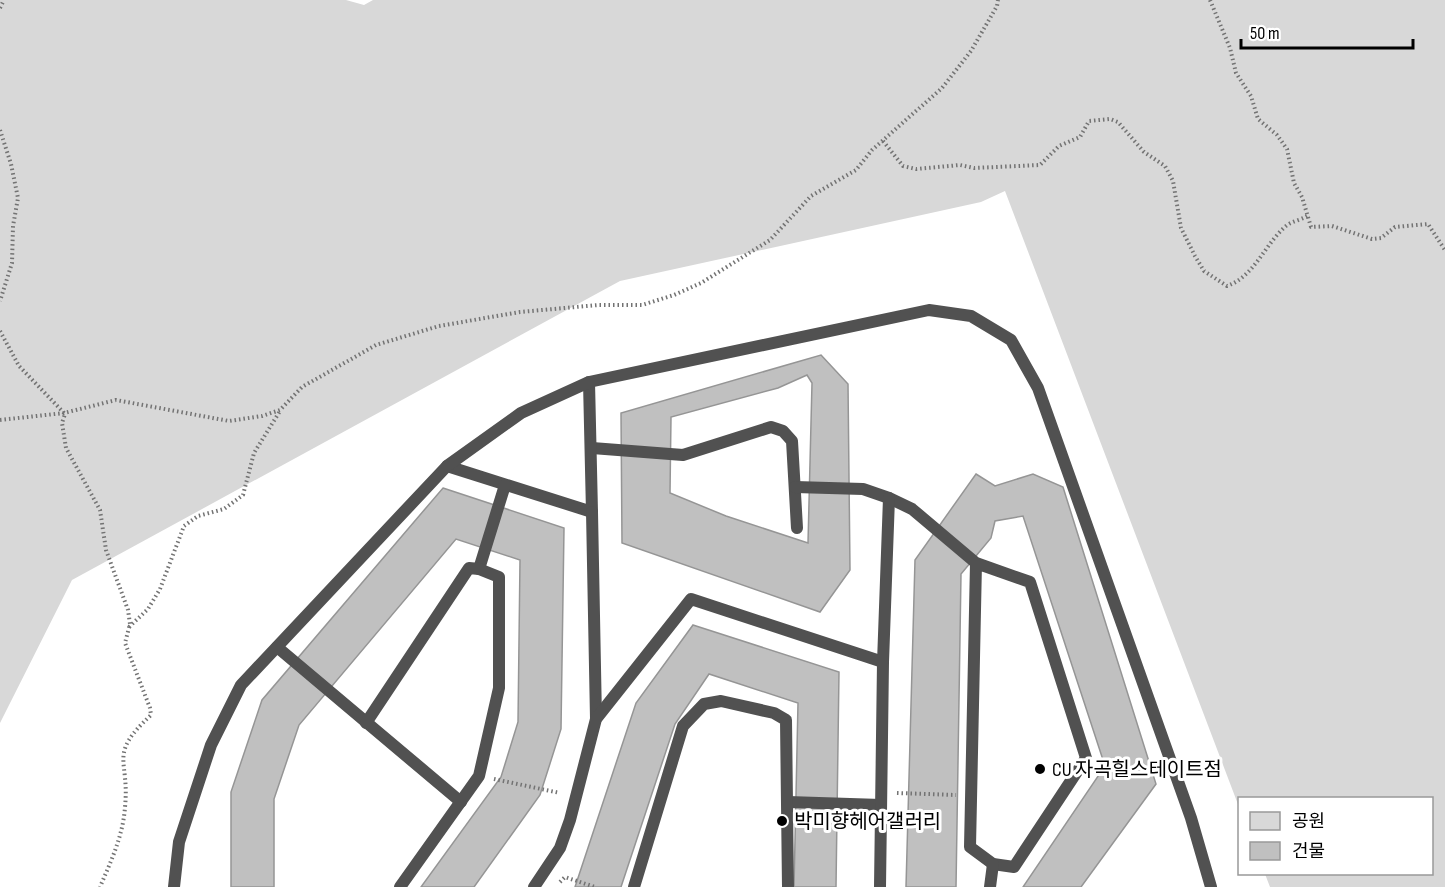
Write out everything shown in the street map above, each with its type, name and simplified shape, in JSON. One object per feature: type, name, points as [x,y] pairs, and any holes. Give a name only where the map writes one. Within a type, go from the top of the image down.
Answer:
[{"type":"lane","points":[[174,887],[179,842],[211,745],[241,685],[447,466],[521,413],[589,382],[929,310],[971,316],[1011,340],[1038,388],[1191,818],[1211,887]]},
{"type":"lane","points":[[534,887],[543,882],[560,848],[570,820],[596,719],[589,382]]},
{"type":"lane","points":[[592,448],[683,455],[771,428],[783,430],[792,441],[796,528]]},
{"type":"lane","points":[[447,466],[592,512]]},
{"type":"lane","points":[[479,569],[505,485]]},
{"type":"lane","points":[[795,487],[862,489],[889,498],[912,509],[976,563],[1030,582],[1086,758],[1014,867],[993,864],[970,848],[976,563]]},
{"type":"lane","points":[[880,887],[883,662],[889,498]]},
{"type":"lane","points":[[366,723],[469,568],[479,569],[499,577],[499,688],[479,776],[400,887]]},
{"type":"lane","points":[[596,719],[691,599],[883,662]]},
{"type":"lane","points":[[277,647],[461,802]]},
{"type":"lane","points":[[634,887],[683,726],[704,704],[721,701],[774,714],[786,720],[788,887]]},
{"type":"lane","points":[[788,802],[881,805]]},
{"type":"lane","points":[[990,887],[993,864]]},
{"type":"path","points":[[0,8],[4,0]]},
{"type":"path","points":[[129,627],[148,609],[160,589],[184,526],[198,516],[224,509],[243,495],[254,453],[280,410],[302,387],[376,345],[439,326],[520,312],[642,305],[674,295],[701,283],[770,240],[811,196],[856,170],[882,141],[942,88],[971,51],[998,6],[998,0]]},
{"type":"path","points":[[1210,0],[1230,48],[1236,73],[1251,96],[1258,119],[1277,135],[1287,149],[1294,183],[1302,196],[1311,227],[1332,226],[1372,239],[1381,238],[1395,227],[1428,224],[1445,250]]},
{"type":"path","points":[[882,141],[903,166],[916,169],[960,165],[974,168],[1041,165],[1059,146],[1080,138],[1089,121],[1110,119],[1118,122],[1144,152],[1165,166],[1173,181],[1181,228],[1195,256],[1204,271],[1227,286],[1239,282],[1249,273],[1288,224],[1307,216]]},
{"type":"path","points":[[0,130],[11,164],[18,198],[13,225],[12,263],[0,301]]},
{"type":"path","points":[[0,331],[19,366],[64,413]]},
{"type":"path","points":[[0,420],[64,413],[116,400],[229,421],[280,410]]},
{"type":"path","points":[[64,413],[62,423],[66,448],[100,510],[106,550],[128,610],[129,627],[125,643],[151,715],[131,734],[123,749],[121,758],[126,805],[120,841],[100,887]]},
{"type":"path","points":[[499,780],[542,790]]},
{"type":"path","points":[[909,793],[958,795]]},
{"type":"path","points":[[555,887],[565,877],[595,887]]},
{"type":"green space","points":[[0,0],[346,0],[364,5],[373,0],[1445,0],[1445,887],[1270,887],[1265,875],[1433,875],[1433,797],[1238,797],[1238,804],[1005,191],[981,202],[620,281],[72,580],[0,723]]},
{"type":"building","points":[[821,355],[848,384],[850,570],[820,612],[622,543],[621,413]],"holes":[[[807,375],[812,383],[808,543],[726,516],[670,493],[671,417],[778,388]]]},
{"type":"building","points":[[976,474],[995,486],[1033,474],[1063,487],[1156,784],[1081,887],[1023,887],[1105,766],[1023,516],[995,521],[991,538],[961,574],[956,887],[906,887],[915,560]]},
{"type":"building","points":[[443,488],[564,528],[561,729],[540,795],[474,887],[421,887],[501,777],[518,722],[520,560],[456,539],[299,725],[274,799],[274,887],[231,887],[231,792],[262,700]]},
{"type":"building","points":[[693,625],[839,672],[836,887],[794,887],[798,703],[709,674],[675,724],[621,887],[575,887],[636,703]]},
{"type":"place","name":"CU 자곡힐스테이트점","points":[[1040,769]]},
{"type":"place","name":"박미향헤어갤러리","points":[[782,821]]}]
